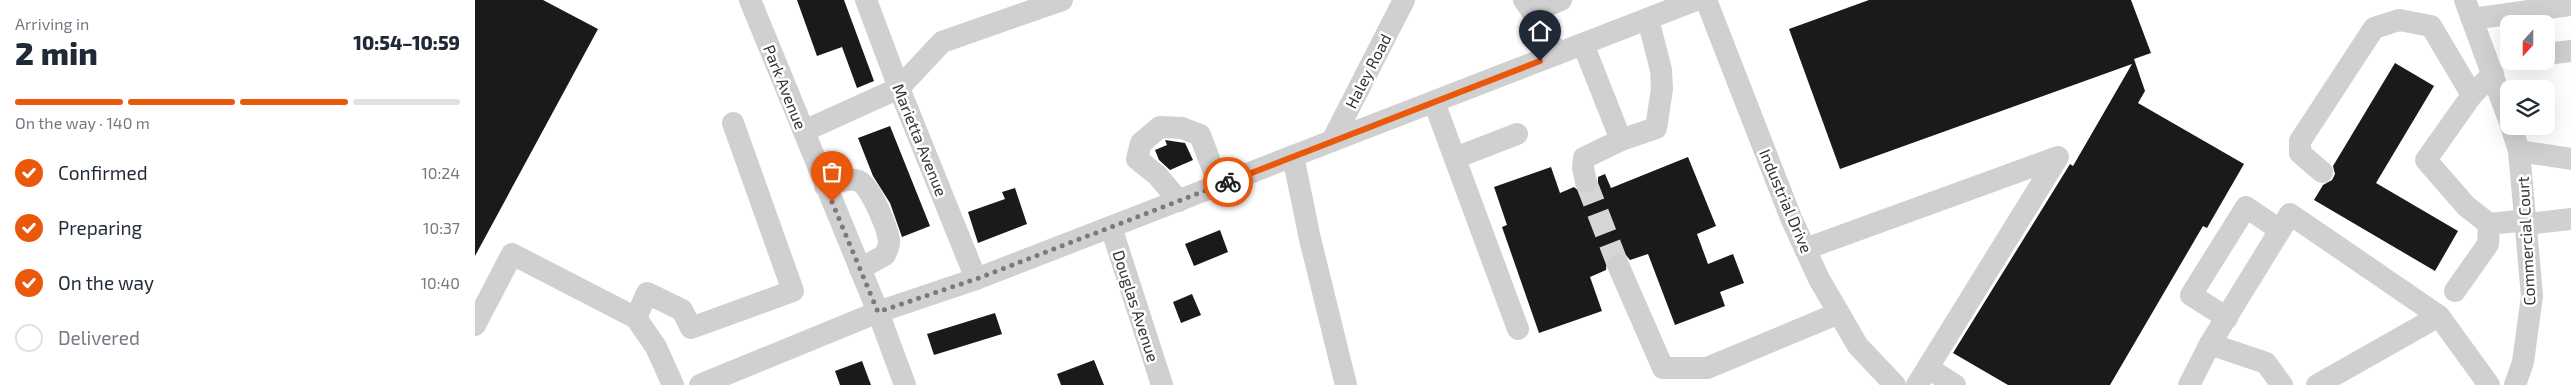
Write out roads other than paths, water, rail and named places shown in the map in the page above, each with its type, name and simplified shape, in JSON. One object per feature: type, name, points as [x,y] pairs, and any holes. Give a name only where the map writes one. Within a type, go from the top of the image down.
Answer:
[{"type":"street","name":"Park Avenue","points":[[750,0],[878,312],[905,385]]},
{"type":"street","name":"Marietta Avenue","points":[[866,0],[899,88],[976,279]]},
{"type":"street","points":[[804,131],[899,88],[942,42],[1062,0]]},
{"type":"street","name":"Haley Road","points":[[1332,141],[1404,0]]},
{"type":"street","points":[[1557,54],[1528,6],[1561,0]]},
{"type":"street","points":[[700,385],[878,312],[976,279],[1696,0]]},
{"type":"street","name":"Industrial Drive","points":[[1706,0],[1791,218],[1805,249],[1858,346],[1895,385]]},
{"type":"street","points":[[2500,80],[2497,65],[2468,10],[2571,5]]},
{"type":"street","points":[[1586,182],[1583,168],[1584,158],[1621,140],[1656,128],[1662,89],[1661,70],[1648,18]]},
{"type":"street","points":[[2321,172],[2300,153],[2300,141],[2374,28],[2399,20],[2431,26],[2473,95]]},
{"type":"street","points":[[1583,44],[1621,140]]},
{"type":"street","points":[[2555,53],[2571,51]]},
{"type":"street","points":[[2497,65],[2426,160],[2466,206],[2489,224],[2571,219]]},
{"type":"street","points":[[1434,102],[1518,329]]},
{"type":"street","points":[[636,318],[647,293],[681,310],[691,328],[793,291],[733,123]]},
{"type":"street","points":[[1179,201],[1157,175],[1137,159],[1141,144],[1160,128],[1182,128],[1200,135],[1219,185]]},
{"type":"street","points":[[1455,158],[1517,134]]},
{"type":"street","name":"Commercial Court","points":[[2514,135],[2519,151],[2527,222],[2532,296],[2523,362],[2515,385]]},
{"type":"street","points":[[2519,151],[2571,159]]},
{"type":"street","points":[[1293,156],[1310,239],[1346,385]]},
{"type":"street","points":[[1805,249],[2058,157],[1922,376],[1955,385]]},
{"type":"street","points":[[825,186],[850,179],[859,181],[867,188],[875,202],[889,241],[885,255],[860,269]]},
{"type":"street","points":[[2227,318],[2191,295],[2246,207],[2281,230]]},
{"type":"street","points":[[2189,385],[2210,344],[2290,214],[2439,316],[2489,385]]},
{"type":"street","points":[[2455,291],[2488,244],[2489,224]]},
{"type":"street","name":"Douglas Avenue","points":[[1111,227],[1162,385]]},
{"type":"street","points":[[475,326],[512,254],[636,318],[656,347],[673,385]]},
{"type":"street","points":[[1618,265],[1663,368],[1707,368],[1839,314]]},
{"type":"street","points":[[2317,385],[2439,316]]},
{"type":"street","points":[[2210,344],[2266,363],[2282,385]]},
{"type":"tunnel","points":[[1586,182],[1618,265]]}]
